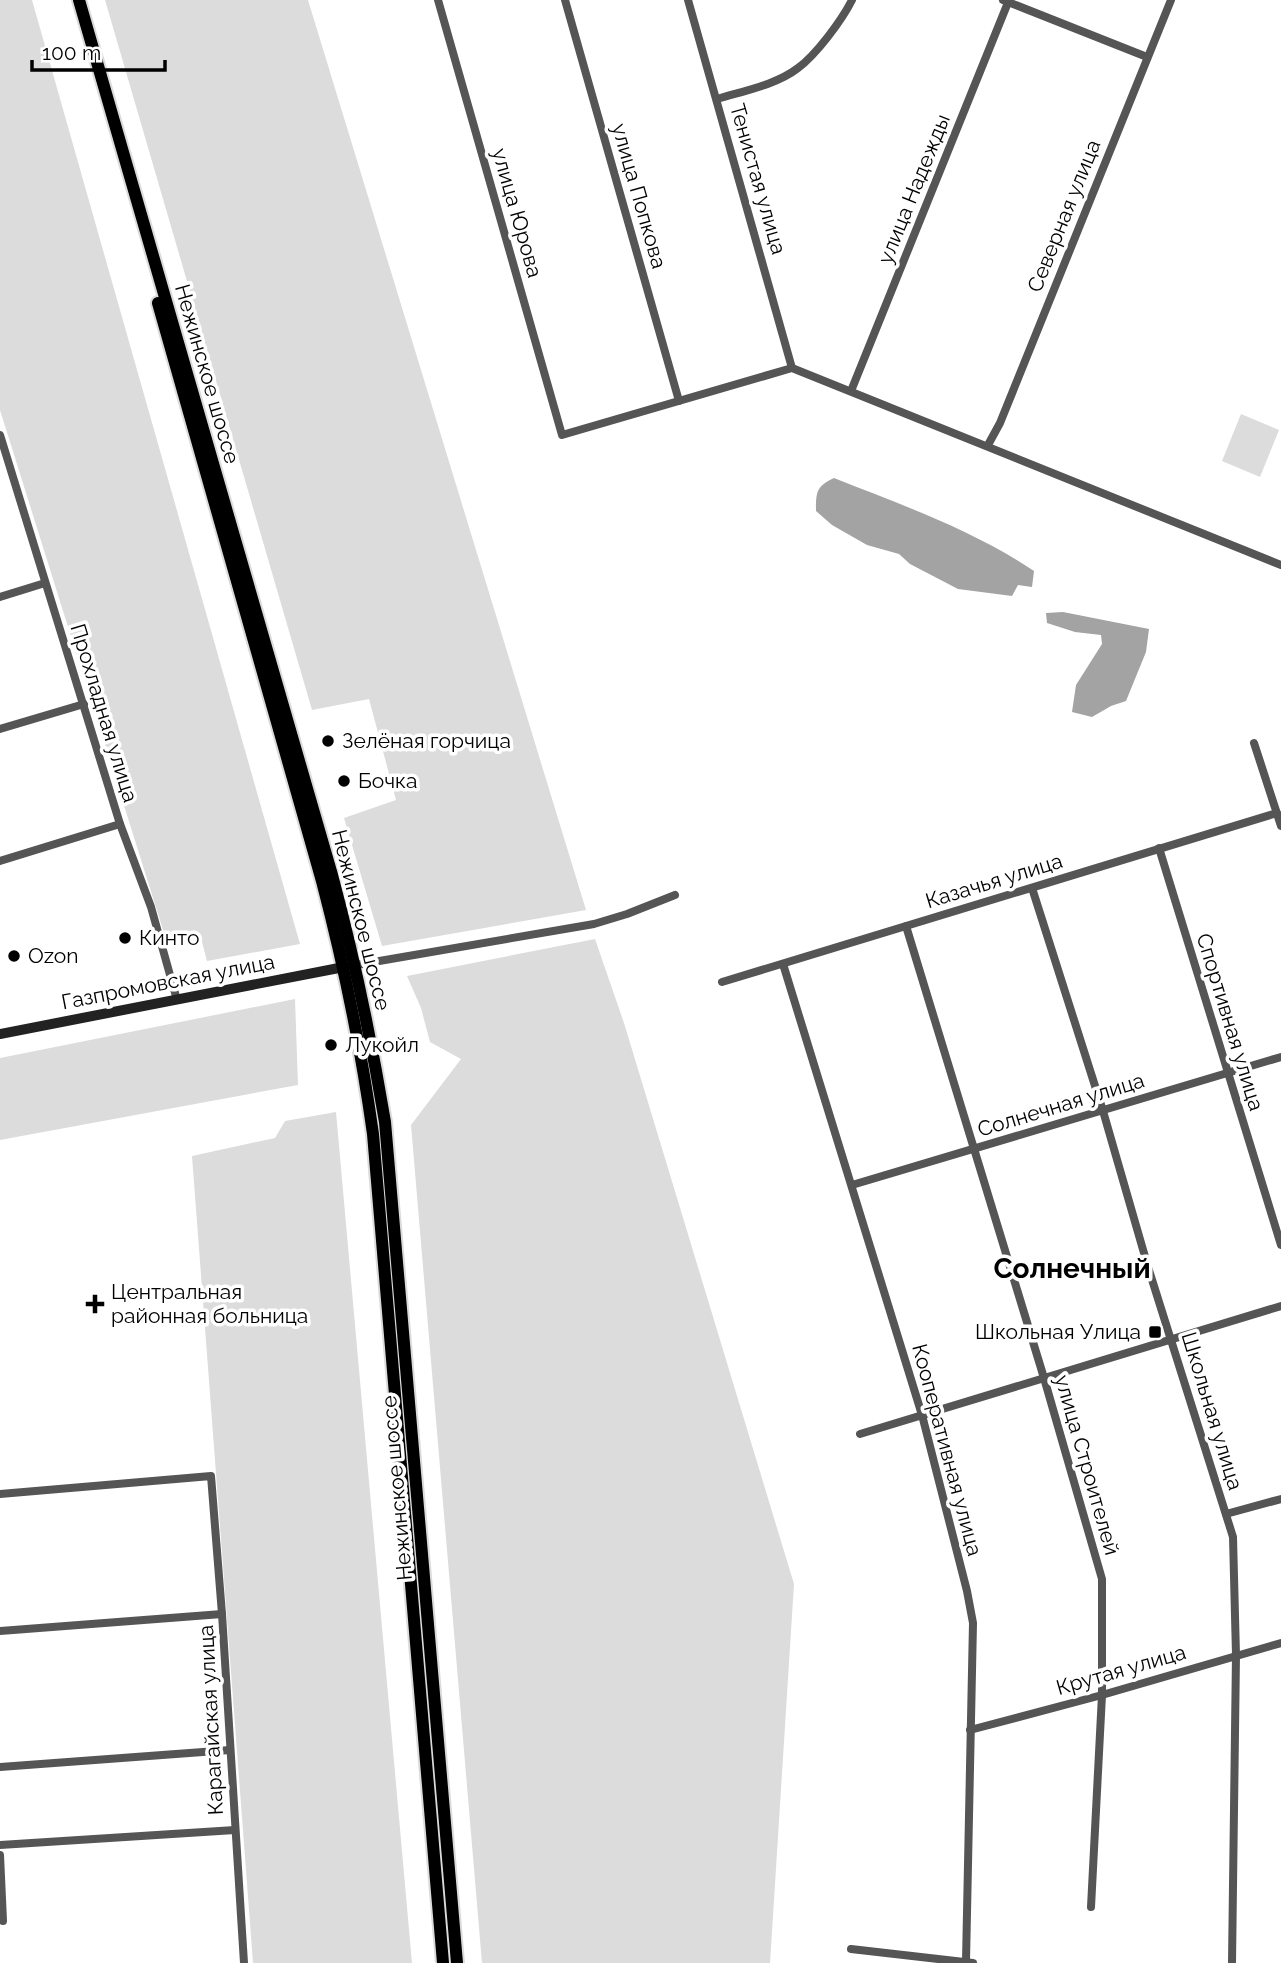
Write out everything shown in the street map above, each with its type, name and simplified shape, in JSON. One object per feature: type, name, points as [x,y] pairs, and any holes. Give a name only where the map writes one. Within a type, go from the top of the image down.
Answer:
[{"type":"main road","name":"Нежинское шоссе","points":[[71,0],[322,881],[350,966],[357,1033],[373,1134],[443,1963]]},
{"type":"main road","name":"Нежинское шоссе","points":[[79,0],[350,966],[384,1122],[457,1963]]},
{"type":"main road","name":"Газпромовская улица","points":[[0,1034],[350,966]]},
{"type":"street","name":"улица Юрова","points":[[438,0],[562,435],[679,401]]},
{"type":"street","name":"улица Попкова","points":[[565,0],[679,401]]},
{"type":"street","name":"Тенистая улица","points":[[688,0],[792,368]]},
{"type":"street","points":[[717,99],[774,81],[799,68],[821,44],[852,0]]},
{"type":"street","name":"Северная улица","points":[[988,445],[1000,423],[1171,0]]},
{"type":"street","points":[[1007,1],[1147,57]]},
{"type":"street","name":"улица Надежды","points":[[851,391],[1007,1]]},
{"type":"street","points":[[679,401],[792,368],[1281,565]]},
{"type":"street","name":"Прохладная улица","points":[[0,435],[5,465],[84,704],[120,824],[143,882],[177,1000]]},
{"type":"street","points":[[0,597],[45,583]]},
{"type":"street","points":[[0,729],[84,704]]},
{"type":"street","points":[[1254,743],[1281,826]]},
{"type":"street","name":"Казачья улица","points":[[722,982],[1277,813]]},
{"type":"street","points":[[0,861],[120,824]]},
{"type":"street","name":"Спортивная улица","points":[[1159,848],[1281,1245]]},
{"type":"street","name":"Школьная улица","points":[[1031,888],[1103,1111],[1233,1537],[1236,1655],[1232,1963]]},
{"type":"street","points":[[350,966],[594,924],[627,915],[675,895]]},
{"type":"street","name":"улица Строителей","points":[[906,926],[1044,1378],[1102,1579],[1102,1695],[1091,1907]]},
{"type":"street","name":"Кооперативная улица","points":[[783,964],[922,1415],[973,1623],[970,1962]]},
{"type":"street","name":"Солнечная улица","points":[[852,1185],[1281,1057]]},
{"type":"street","points":[[860,1434],[1281,1306]]},
{"type":"street","name":"Карагайская улица","points":[[0,1494],[211,1476],[244,1963]]},
{"type":"street","points":[[1226,1514],[1281,1499]]},
{"type":"street","points":[[0,1631],[222,1614]]},
{"type":"street","name":"Крутая улица","points":[[970,1730],[1281,1643]]},
{"type":"street","points":[[0,1767],[230,1751]]},
{"type":"street","points":[[0,1845],[235,1830]]},
{"type":"street","points":[[0,1855],[4,1921]]},
{"type":"street","points":[[851,1949],[970,1962]]},
{"type":"shaded area","points":[[0,0],[32,0],[300,944],[207,961],[201,938],[168,945],[164,933],[0,410]]},
{"type":"shaded area","points":[[105,0],[308,0],[586,910],[382,946],[344,818],[396,800],[369,699],[312,710]]},
{"type":"shaded area","points":[[1241,414],[1279,430],[1260,477],[1222,461]]},
{"type":"shaded area","points":[[834,478],[937,519],[1011,556],[1034,571],[1032,587],[1018,585],[1012,596],[958,589],[910,564],[899,554],[867,545],[832,525],[816,511],[818,491]]},
{"type":"shaded area","points":[[1063,612],[1149,629],[1146,652],[1126,701],[1092,717],[1072,712],[1076,685],[1102,644],[1101,635],[1075,632],[1047,623],[1046,613]]},
{"type":"shaded area","points":[[595,939],[624,1023],[794,1584],[770,1963],[482,1963],[411,1125],[461,1059],[430,1042],[421,1008],[407,976]]},
{"type":"shaded area","points":[[295,999],[298,1085],[0,1140],[0,1058]]},
{"type":"shaded area","points":[[336,1112],[412,1963],[253,1963],[192,1156],[275,1138],[285,1121]]},
{"type":"place","name":"Зелёная горчица","points":[[328,741]]},
{"type":"place","name":"Бочка","points":[[344,781]]},
{"type":"place","name":"Кинто","points":[[125,938]]},
{"type":"place","name":"Ozon","points":[[14,956]]},
{"type":"place","name":"Лукойл","points":[[331,1045]]},
{"type":"place","name":"Центральная районная больница","points":[[95,1304]]},
{"type":"place","name":"Школьная Улица","points":[[1155,1332]]},
{"type":"district","name":"Солнечный","points":[[1072,1268]]}]
